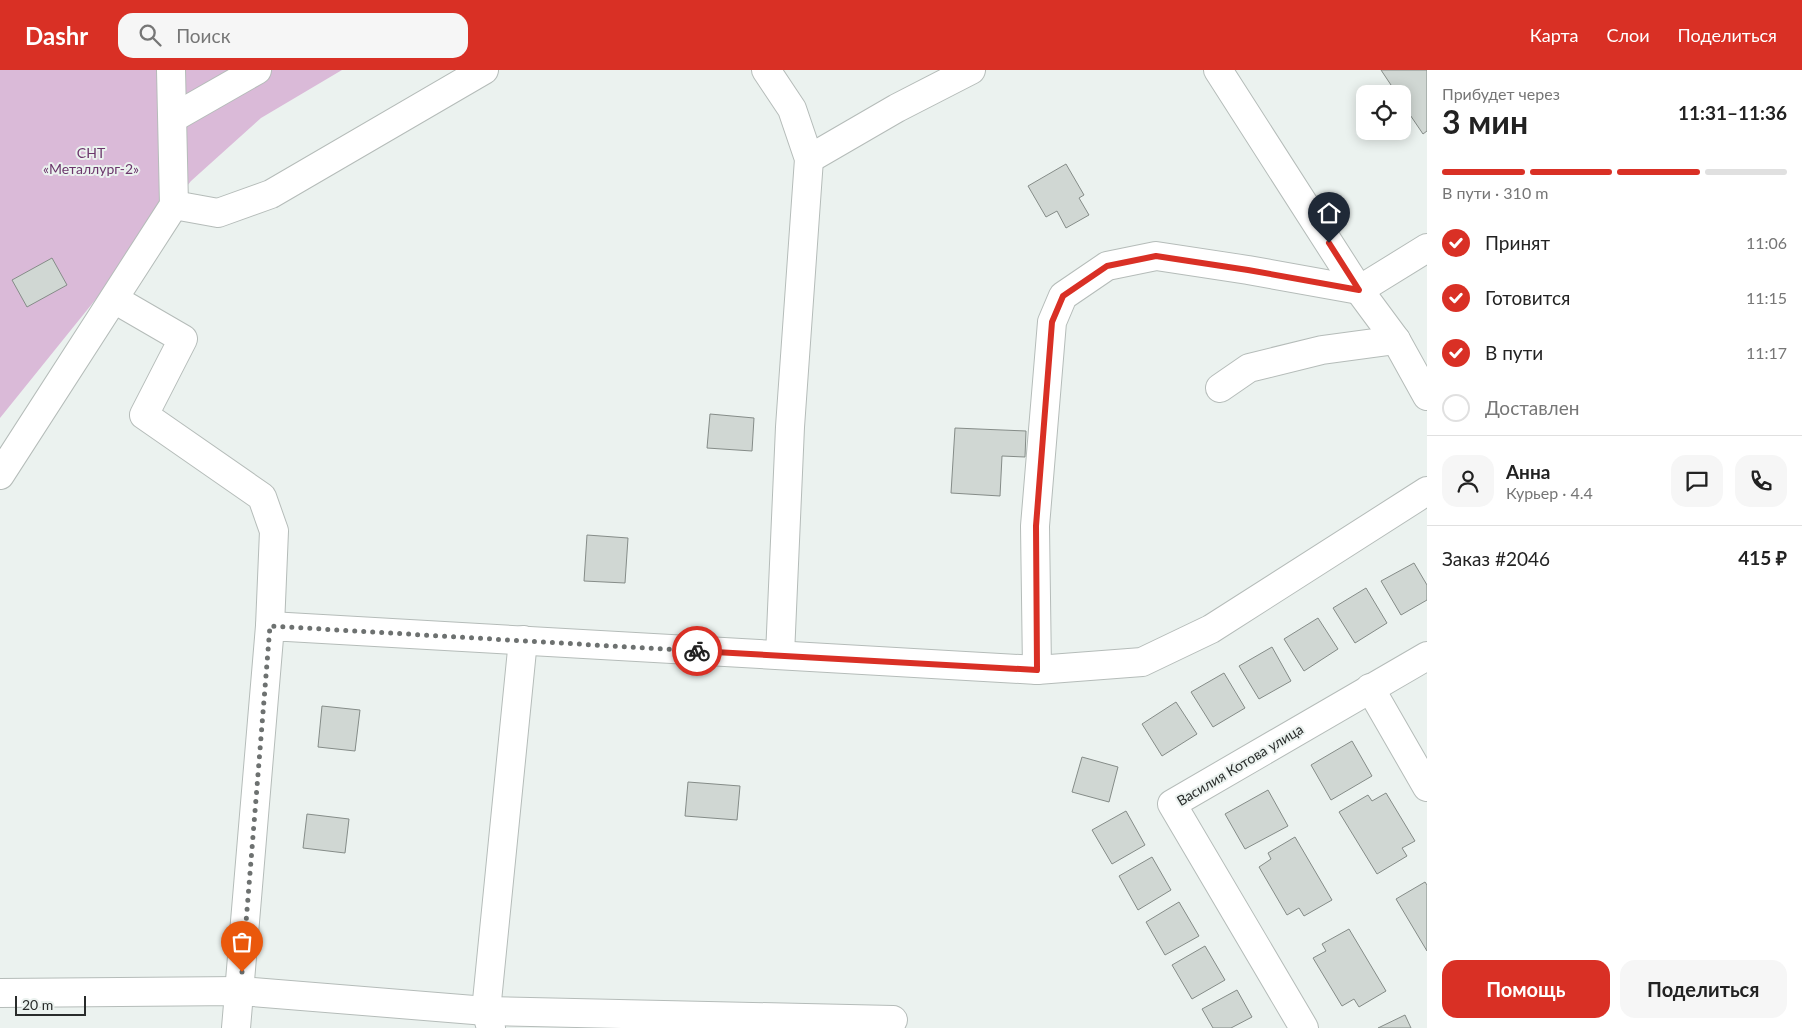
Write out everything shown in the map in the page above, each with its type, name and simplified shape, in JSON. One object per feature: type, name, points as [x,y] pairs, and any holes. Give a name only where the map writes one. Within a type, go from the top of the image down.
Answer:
[{"type":"street","points":[[153,70],[173,118]]},
{"type":"street","points":[[0,475],[174,205],[171,70]]},
{"type":"street","points":[[173,118],[257,70]]},
{"type":"street","points":[[174,205],[218,213],[271,194],[484,70]]},
{"type":"street","points":[[766,70],[792,109],[809,159],[790,427],[780,655]]},
{"type":"street","points":[[809,159],[898,108],[971,70]]},
{"type":"street","points":[[1218,70],[1359,290],[1396,340],[1427,396]]},
{"type":"street","points":[[1037,670],[1036,526],[1052,322],[1063,296],[1107,266],[1156,256],[1359,290],[1427,248]]},
{"type":"street","points":[[114,299],[183,339],[144,415],[262,497],[274,531],[270,626],[236,1028]]},
{"type":"street","points":[[1220,388],[1249,368],[1322,350],[1396,340]]},
{"type":"street","points":[[270,626],[1037,670],[1142,662],[1211,629],[1427,491]]},
{"type":"street","points":[[488,1019],[523,640]]},
{"type":"street","name":"Василия Котова улица","points":[[1304,1028],[1172,804],[1427,656]]},
{"type":"street","points":[[1370,688],[1427,786]]},
{"type":"street","points":[[0,993],[240,991],[488,1019],[894,1020]]},
{"type":"green space","name":"СНТ «Металлург-2»","points":[[0,70],[342,70],[261,118],[191,181],[0,418]]},
{"type":"building","points":[[1381,70],[1427,70],[1427,131],[1423,134],[1411,116],[1411,85],[1391,85]]},
{"type":"building","points":[[1066,164],[1084,195],[1079,198],[1089,215],[1066,228],[1057,211],[1046,217],[1028,186]]},
{"type":"building","points":[[52,258],[67,285],[27,307],[12,280]]},
{"type":"building","points":[[710,414],[754,418],[752,451],[707,448]]},
{"type":"building","points":[[955,428],[1026,431],[1025,457],[1002,456],[1000,496],[951,493]]},
{"type":"building","points":[[587,535],[628,538],[625,583],[584,581]]},
{"type":"building","points":[[1414,563],[1427,585],[1427,600],[1401,615],[1381,581]]},
{"type":"building","points":[[1366,588],[1387,623],[1355,643],[1333,608]]},
{"type":"building","points":[[1318,618],[1338,649],[1304,671],[1284,639]]},
{"type":"building","points":[[1272,647],[1291,681],[1259,699],[1239,666]]},
{"type":"building","points":[[1224,673],[1245,708],[1213,727],[1191,692]]},
{"type":"building","points":[[1176,702],[1197,734],[1162,756],[1142,724]]},
{"type":"building","points":[[322,706],[360,710],[355,751],[318,747]]},
{"type":"building","points":[[1352,741],[1372,776],[1331,800],[1311,765]]},
{"type":"building","points":[[1082,757],[1118,767],[1109,802],[1072,792]]},
{"type":"building","points":[[688,782],[740,786],[737,820],[685,816]]},
{"type":"building","points":[[1268,790],[1288,826],[1245,849],[1225,814]]},
{"type":"building","points":[[1386,793],[1415,841],[1402,848],[1407,856],[1377,874],[1339,812],[1368,795],[1372,801]]},
{"type":"building","points":[[1126,811],[1145,845],[1112,864],[1092,830]]},
{"type":"building","points":[[307,814],[349,819],[345,853],[303,848]]},
{"type":"building","points":[[1295,837],[1332,900],[1304,916],[1299,908],[1287,915],[1259,867],[1271,859],[1268,853]]},
{"type":"building","points":[[1152,857],[1171,890],[1138,910],[1119,876]]},
{"type":"building","points":[[1425,882],[1427,885],[1427,951],[1396,899]]},
{"type":"building","points":[[1179,902],[1199,936],[1165,955],[1146,922]]},
{"type":"building","points":[[1349,929],[1386,991],[1359,1007],[1354,999],[1342,1006],[1313,958],[1326,951],[1322,944]]},
{"type":"building","points":[[1205,946],[1225,980],[1192,999],[1172,965]]},
{"type":"building","points":[[1237,990],[1252,1017],[1231,1028],[1213,1028],[1202,1009]]},
{"type":"building","points":[[1405,1015],[1411,1028],[1378,1028]]},
{"type":"way so far","points":[[242,972],[270,626],[697,651]]},
{"type":"route","points":[[697,651],[1037,670],[1036,526],[1052,322],[1063,296],[1107,266],[1156,256],[1359,290],[1329,243]]}]
